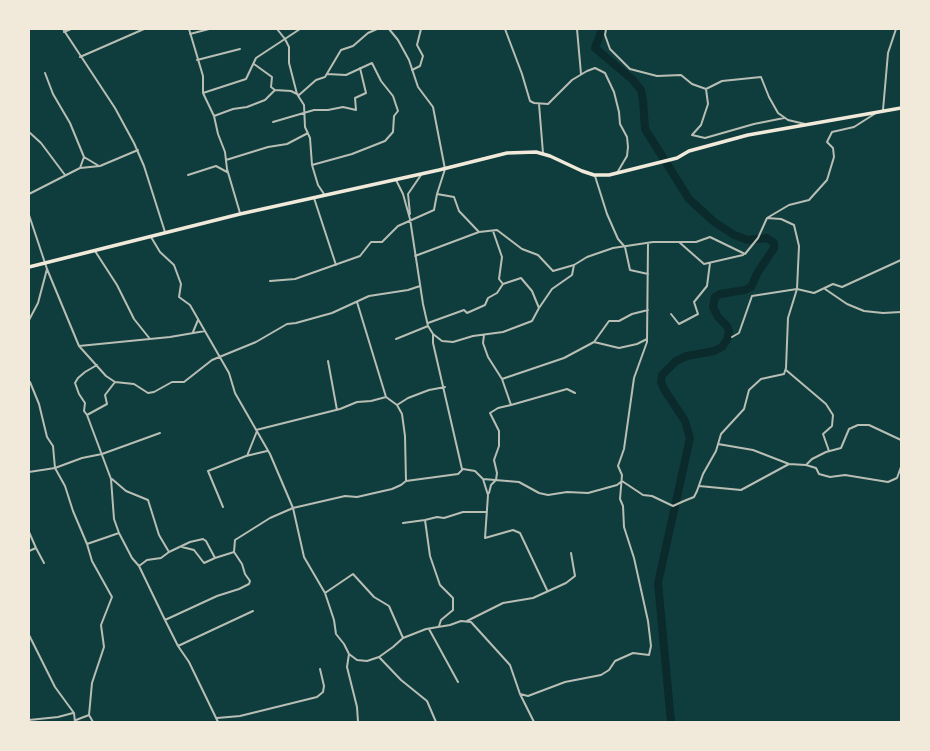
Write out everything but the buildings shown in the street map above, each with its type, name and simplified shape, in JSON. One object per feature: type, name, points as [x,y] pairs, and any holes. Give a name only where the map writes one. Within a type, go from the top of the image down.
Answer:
[{"type":"highway","points":[[29,267],[240,214],[445,169],[507,153],[530,151],[544,153],[574,169],[594,175],[616,174],[677,158],[689,151],[764,131],[901,108]]},
{"type":"street","points":[[63,29],[80,57],[116,108],[138,150],[165,233]]},
{"type":"street","points":[[64,32],[71,29]]},
{"type":"street","points":[[80,57],[144,29]]},
{"type":"street","points":[[188,29],[203,76],[203,93],[214,116],[218,134],[226,152],[227,172],[240,214]]},
{"type":"street","points":[[190,34],[209,29]]},
{"type":"street","points":[[276,29],[285,39],[289,47],[288,63],[297,94],[304,105],[305,127],[310,138],[312,165],[318,185],[325,196]]},
{"type":"street","points":[[203,93],[246,79],[256,58],[300,29]]},
{"type":"street","points":[[254,64],[272,77],[271,87],[275,90],[291,91],[299,95],[316,80],[325,77],[341,50],[353,46],[368,33],[377,29]]},
{"type":"street","points":[[270,281],[295,279],[360,256],[371,242],[382,242],[398,226],[434,210],[437,194],[445,169],[433,107],[418,87],[409,60],[398,40],[389,29]]},
{"type":"street","points":[[412,70],[420,66],[423,56],[417,45],[421,29]]},
{"type":"street","points":[[505,29],[522,74],[530,101],[539,104],[548,104],[567,84],[581,74],[592,69],[599,69],[605,73],[612,86],[620,112],[620,124],[627,137],[628,146],[627,156],[616,174]]},
{"type":"street","points":[[577,29],[581,74]]},
{"type":"street","points":[[606,29],[605,35],[610,49],[630,69],[657,76],[682,75],[692,84],[706,89],[722,81],[761,77],[769,97],[778,113],[785,118],[805,124]]},
{"type":"street","points":[[883,112],[888,53],[896,29]]},
{"type":"street","points":[[197,60],[240,48]]},
{"type":"street","points":[[312,165],[352,154],[385,141],[393,132],[394,116],[398,111],[393,96],[381,81],[372,63],[346,75],[327,74]]},
{"type":"street","points":[[273,122],[305,114],[314,110],[328,110],[343,107],[356,110],[355,98],[366,93],[360,68]]},
{"type":"street","points":[[45,73],[53,94],[70,123],[84,157],[100,166]]},
{"type":"street","points":[[706,89],[708,104],[701,125],[692,135],[705,138],[754,124],[785,118]]},
{"type":"street","points":[[214,116],[233,109],[247,107],[264,100],[275,90]]},
{"type":"street","points":[[539,104],[544,153]]},
{"type":"street","points":[[678,242],[704,264],[744,254],[758,238],[767,218],[789,205],[809,200],[827,180],[834,157],[833,148],[827,142],[832,132],[854,127],[878,112]]},
{"type":"street","points":[[29,132],[41,143],[65,176]]},
{"type":"street","points":[[226,160],[268,147],[287,144],[308,133]]},
{"type":"street","points":[[29,194],[80,168],[100,166],[138,150]]},
{"type":"street","points":[[80,168],[84,157]]},
{"type":"street","points":[[188,175],[216,166],[227,172]]},
{"type":"street","points":[[422,174],[408,194],[415,256],[428,324],[434,334],[447,343],[473,336],[510,330],[532,322],[539,308],[552,289],[572,275],[574,265]]},
{"type":"street","points":[[594,175],[607,214],[618,239],[625,247],[630,270],[648,274]]},
{"type":"street","points":[[396,180],[404,198],[410,220]]},
{"type":"street","points":[[437,194],[454,197],[459,211],[479,232]]},
{"type":"street","points":[[314,198],[336,265]]},
{"type":"street","points":[[29,214],[44,263],[79,346],[98,365],[106,376],[115,382],[134,384],[148,393],[172,382],[184,382],[212,360],[256,342],[288,324],[296,324],[332,313],[369,296],[408,290],[420,286]]},
{"type":"street","points":[[622,481],[643,495],[652,496],[673,506],[694,497],[721,434],[744,409],[749,390],[761,379],[784,374],[786,370],[788,318],[797,289],[799,246],[794,224],[782,220],[767,218]]},
{"type":"street","points":[[415,256],[479,232],[497,230],[522,249],[538,255],[553,271],[574,265],[587,257],[614,248],[648,243],[696,242],[710,237],[744,254]]},
{"type":"street","points":[[493,231],[502,257],[499,278],[504,284]]},
{"type":"street","points":[[151,237],[160,252],[174,265],[181,284],[179,297],[190,305],[205,331],[219,358],[229,373],[235,393],[267,451],[293,508],[304,557],[325,593],[334,620],[336,634],[344,644],[349,654],[357,660],[367,661],[379,657],[403,638],[439,626],[467,621],[503,603],[533,598],[566,583],[575,576],[571,553]]},
{"type":"street","points":[[520,694],[528,696],[565,682],[601,675],[609,670],[615,660],[633,653],[649,655],[650,646],[647,614],[634,558],[624,527],[623,506],[620,499],[622,475],[618,466],[624,448],[634,378],[647,338],[648,243]]},
{"type":"street","points":[[95,251],[117,285],[134,319],[150,339]]},
{"type":"street","points":[[732,337],[739,333],[752,296],[797,289],[814,293],[833,284],[842,287],[901,260]]},
{"type":"street","points":[[671,314],[679,324],[698,314],[694,302],[707,286],[710,263]]},
{"type":"street","points":[[29,320],[38,303],[47,270]]},
{"type":"street","points":[[396,339],[428,324],[464,310],[467,313],[485,305],[488,298],[497,293],[504,284],[521,278],[532,291],[539,308]]},
{"type":"street","points":[[824,288],[847,304],[864,311],[883,313],[901,312]]},
{"type":"street","points":[[357,302],[386,397],[397,405],[402,414],[405,436],[406,481]]},
{"type":"street","points":[[502,379],[564,358],[594,342],[609,321],[619,321],[632,314],[648,310]]},
{"type":"street","points":[[192,333],[197,326],[198,319]]},
{"type":"street","points":[[79,346],[177,336],[205,331]]},
{"type":"street","points":[[434,334],[433,343],[445,387],[462,469]]},
{"type":"street","points":[[484,335],[483,343],[488,357],[502,379],[511,405]]},
{"type":"street","points":[[594,342],[619,348],[637,344],[647,338]]},
{"type":"street","points":[[328,361],[337,410]]},
{"type":"street","points":[[98,365],[85,372],[78,378],[76,384],[84,403],[84,412],[87,415],[112,478],[114,519],[132,558],[139,566],[178,646],[190,662],[218,722]]},
{"type":"street","points":[[786,370],[826,404],[833,415],[832,426],[823,434],[829,451]]},
{"type":"street","points":[[29,378],[39,404],[47,437],[53,446],[55,468],[65,486],[92,561],[112,597],[101,625],[104,647],[92,682],[89,715],[93,722]]},
{"type":"street","points":[[87,415],[107,404],[105,395],[115,382]]},
{"type":"street","points":[[397,405],[408,398],[429,390],[445,387]]},
{"type":"street","points":[[548,590],[520,533],[513,530],[485,538],[488,495],[491,484],[496,480],[497,473],[494,466],[494,460],[498,446],[499,431],[490,413],[498,408],[567,389],[575,393]]},
{"type":"street","points":[[256,430],[337,410],[357,402],[371,401],[386,397]]},
{"type":"street","points":[[806,465],[812,459],[829,451],[841,448],[850,429],[858,425],[869,424],[901,440]]},
{"type":"street","points":[[246,456],[256,430]]},
{"type":"street","points":[[29,472],[55,468],[82,458],[102,454],[160,433]]},
{"type":"street","points":[[718,444],[753,450],[790,464],[806,465],[816,468],[819,474],[830,477],[845,475],[888,482],[897,478],[901,467]]},
{"type":"street","points":[[223,506],[208,471],[246,456],[267,451]]},
{"type":"street","points":[[699,486],[741,490],[790,464]]},
{"type":"street","points":[[462,469],[475,471],[483,479],[488,495]]},
{"type":"street","points":[[165,620],[217,596],[249,584],[250,581],[245,574],[242,564],[234,552],[235,540],[270,518],[293,508],[345,496],[362,496],[392,489],[406,481],[458,474],[462,469]]},
{"type":"street","points":[[112,478],[126,491],[148,500],[159,536],[169,552]]},
{"type":"street","points":[[483,479],[519,482],[539,493],[548,495],[567,492],[588,492],[617,485],[622,481]]},
{"type":"street","points":[[404,523],[463,512],[486,512]]},
{"type":"street","points":[[425,520],[430,556],[440,585],[453,598],[453,610],[441,620],[439,626]]},
{"type":"street","points":[[29,532],[44,563]]},
{"type":"street","points":[[87,544],[120,533]]},
{"type":"street","points":[[139,566],[147,560],[160,558],[190,542],[204,539],[215,558]]},
{"type":"street","points":[[182,547],[194,550],[204,563],[234,552]]},
{"type":"street","points":[[29,551],[36,548]]},
{"type":"street","points":[[325,593],[353,574],[374,597],[390,606],[403,638]]},
{"type":"street","points":[[178,646],[253,611]]},
{"type":"street","points":[[467,621],[471,622],[510,665],[520,694],[534,722]]},
{"type":"street","points":[[429,629],[458,682]]},
{"type":"street","points":[[29,635],[55,687],[74,713],[76,721],[89,715]]},
{"type":"street","points":[[349,654],[347,667],[357,707],[358,722]]},
{"type":"street","points":[[379,657],[401,680],[427,701],[436,722]]},
{"type":"street","points":[[216,718],[240,716],[317,697],[323,692],[324,686],[320,669]]},
{"type":"street","points":[[29,720],[58,717],[74,713]]},
{"type":"waterway","points":[[602,29],[595,48],[633,80],[641,90],[645,129],[689,199],[713,221],[734,235],[748,240],[767,238],[774,243],[774,248],[758,272],[751,287],[745,290],[720,294],[715,297],[713,307],[718,317],[727,326],[729,332],[727,340],[722,347],[714,351],[687,356],[676,361],[662,375],[661,382],[664,389],[685,421],[690,438],[658,583],[671,722]]}]
